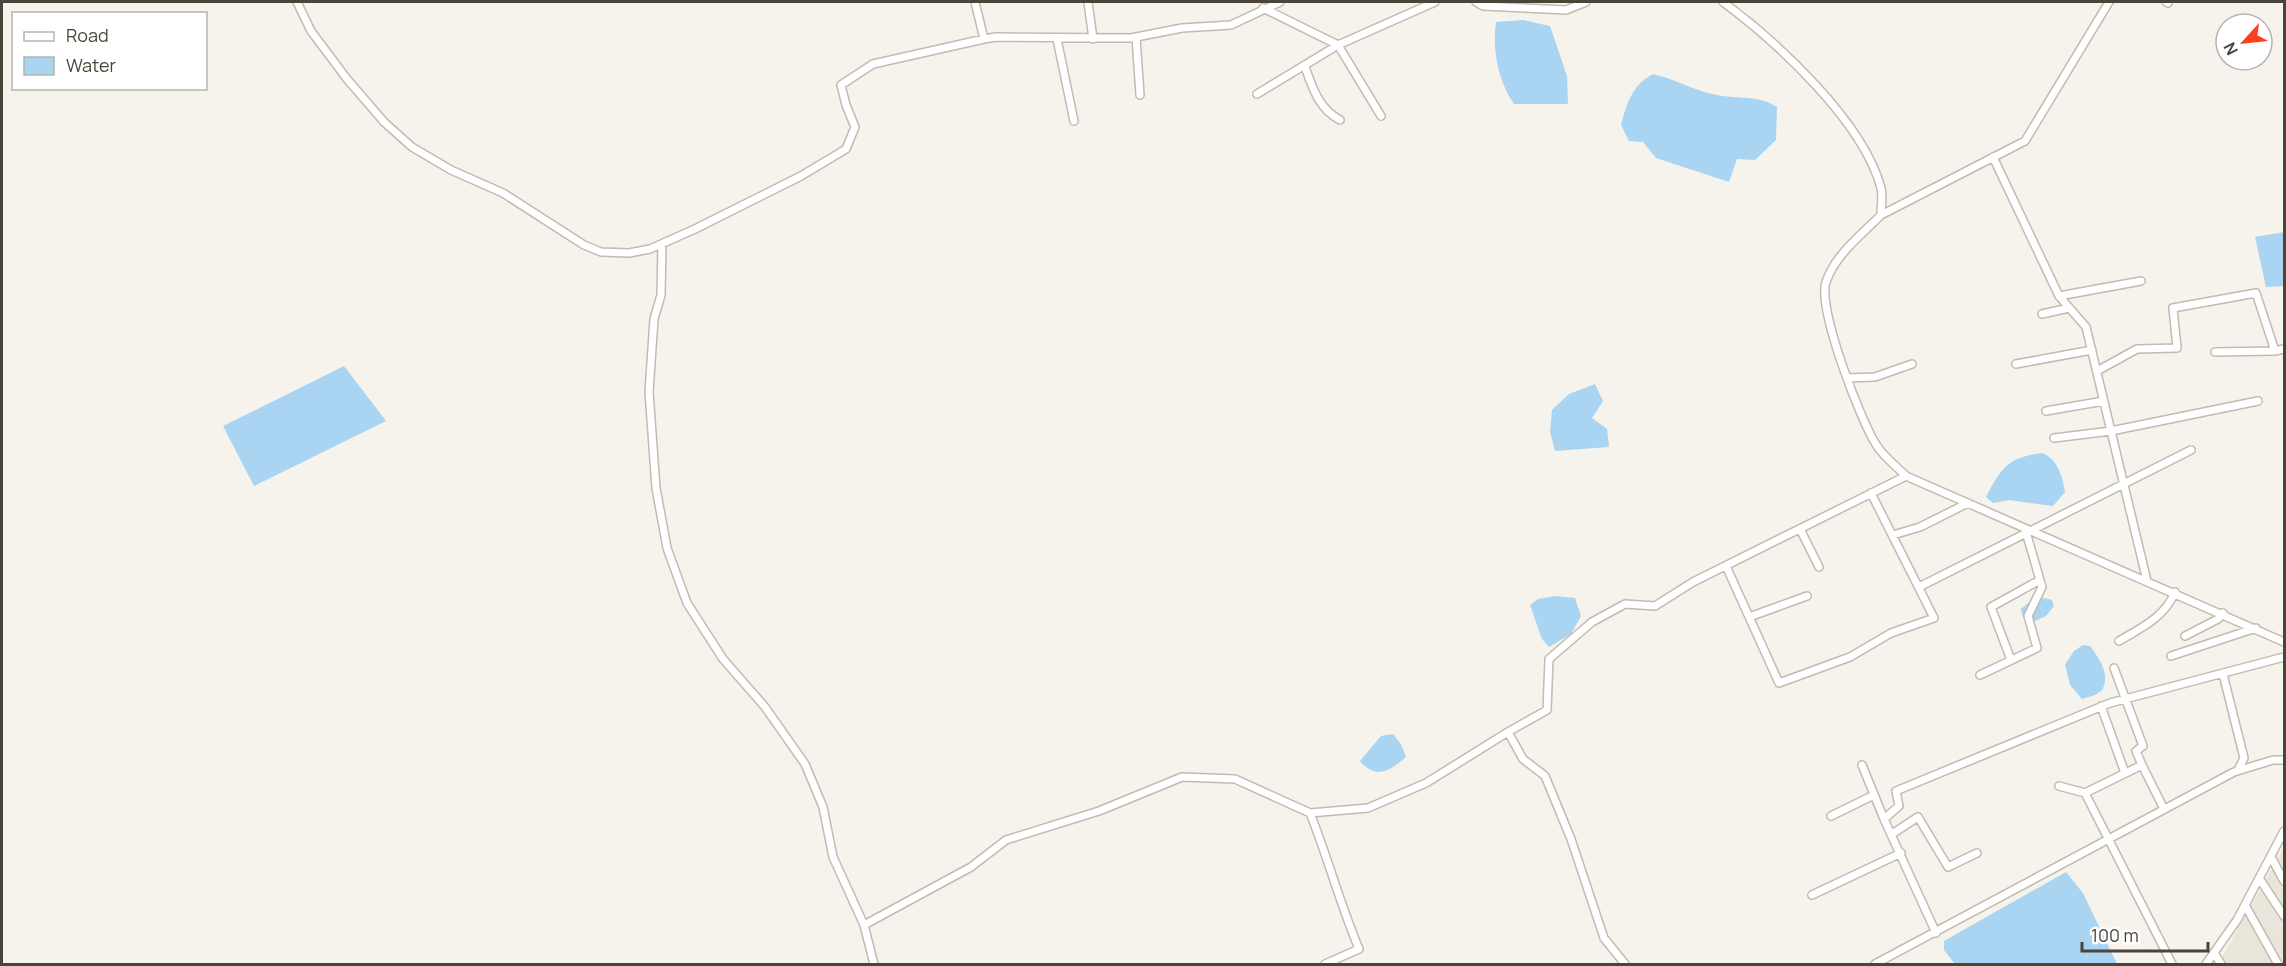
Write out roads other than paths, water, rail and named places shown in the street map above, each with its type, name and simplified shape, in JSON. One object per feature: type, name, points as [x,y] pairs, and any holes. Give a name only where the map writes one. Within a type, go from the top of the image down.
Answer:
[{"type":"street","points":[[297,2],[311,31],[347,79],[384,122],[412,147],[451,170],[503,193],[584,245],[601,252],[629,253],[662,245],[801,176],[846,149],[855,127],[846,105],[842,85],[873,64],[996,37],[1057,39],[1136,37],[1182,28],[1231,25],[1263,8],[1281,2]]},
{"type":"street","points":[[975,2],[984,39]]},
{"type":"street","points":[[1088,2],[1093,39]]},
{"type":"street","points":[[1257,94],[1338,45],[1435,2]]},
{"type":"street","points":[[1476,2],[1483,6],[1566,10],[1586,2]]},
{"type":"street","points":[[1723,2],[1807,77],[1834,105],[1858,136],[1881,190],[1881,215]]},
{"type":"street","points":[[2109,2],[2025,141],[1881,215],[1831,269],[1824,285],[1827,306],[1847,378],[1862,421],[1878,449],[1906,476],[2028,531],[2223,613],[2284,642]]},
{"type":"street","points":[[1263,8],[1338,45],[1381,116]]},
{"type":"street","points":[[1136,37],[1140,94]]},
{"type":"street","points":[[1057,39],[1074,122]]},
{"type":"street","points":[[1305,67],[1320,102],[1328,113],[1340,120]]},
{"type":"street","points":[[1993,158],[2059,296],[2086,327],[2147,581]]},
{"type":"street","points":[[662,245],[661,295],[654,319],[649,392],[656,488],[667,548],[687,603],[723,659],[765,707],[805,764],[823,807],[833,857],[864,925],[874,964]]},
{"type":"street","points":[[2059,296],[2141,281]]},
{"type":"street","points":[[2097,371],[2138,349],[2177,348],[2173,308],[2256,293],[2275,351]]},
{"type":"street","points":[[2042,314],[2069,308]]},
{"type":"street","points":[[2215,352],[2284,349]]},
{"type":"street","points":[[2016,364],[2092,350]]},
{"type":"street","points":[[1847,378],[1875,377],[1912,364]]},
{"type":"street","points":[[2046,411],[2104,401]]},
{"type":"street","points":[[2054,438],[2111,431],[2258,401]]},
{"type":"street","points":[[1919,587],[2192,450]]},
{"type":"street","points":[[864,925],[970,867],[1006,840],[1099,811],[1182,777],[1235,779],[1310,813],[1368,808],[1426,783],[1547,710],[1549,659],[1592,622],[1625,604],[1654,606],[1693,582],[1906,476]]},
{"type":"street","points":[[1726,566],[1779,682],[1850,657],[1891,633],[1934,618],[1872,493]]},
{"type":"street","points":[[1893,535],[1920,527],[1968,503]]},
{"type":"street","points":[[1800,529],[1819,567]]},
{"type":"street","points":[[1980,675],[2037,648],[2028,616],[2042,587],[2028,531]]},
{"type":"street","points":[[2011,660],[1990,606],[2040,580]]},
{"type":"street","points":[[2119,641],[2156,619],[2171,603],[2175,592]]},
{"type":"street","points":[[1752,616],[1807,596]]},
{"type":"street","points":[[2185,636],[2218,619],[2223,613]]},
{"type":"street","points":[[2171,656],[2256,628]]},
{"type":"street","points":[[1884,819],[1899,806],[1896,791],[2101,706],[2284,657]]},
{"type":"street","points":[[2114,668],[2143,746],[2136,751],[2164,809]]},
{"type":"street","points":[[2223,674],[2244,758],[2238,770]]},
{"type":"street","points":[[2101,706],[2125,773]]},
{"type":"street","points":[[1508,732],[1523,759],[1545,776],[1571,839],[1604,938],[1625,964]]},
{"type":"street","points":[[1875,964],[2238,770],[2273,760],[2284,760]]},
{"type":"street","points":[[1862,765],[1936,933]]},
{"type":"street","points":[[2059,786],[2085,793],[2142,765]]},
{"type":"street","points":[[2085,793],[2172,964]]},
{"type":"street","points":[[1831,816],[1874,795]]},
{"type":"street","points":[[1310,813],[1327,855],[1343,912],[1359,949],[1325,964]]},
{"type":"street","points":[[1892,834],[1918,817],[1948,867],[1977,853]]},
{"type":"street","points":[[2206,964],[2245,905],[2284,831]]},
{"type":"street","points":[[1812,895],[1901,853]]},
{"type":"street","points":[[2271,857],[2284,881]]},
{"type":"street","points":[[2259,878],[2284,916]]},
{"type":"street","points":[[2245,905],[2278,964]]},
{"type":"street","points":[[2214,953],[2220,964]]},
{"type":"water","points":[[1523,20],[1550,26],[1567,76],[1568,104],[1514,104],[1508,95],[1500,75],[1496,54],[1496,22]]},
{"type":"water","points":[[1653,74],[1709,93],[1770,103],[1777,107],[1776,140],[1755,160],[1737,159],[1729,182],[1656,158],[1643,142],[1629,141],[1621,125],[1628,102],[1635,89]]},
{"type":"water","points":[[2284,232],[2284,286],[2266,287],[2255,237]]},
{"type":"water","points":[[344,366],[386,421],[254,486],[223,426]]},
{"type":"water","points":[[1595,384],[1603,401],[1592,418],[1607,429],[1609,447],[1555,451],[1550,432],[1552,410],[1569,394]]},
{"type":"water","points":[[2042,453],[2052,459],[2061,474],[2064,486],[2065,492],[2053,506],[2009,500],[1993,503],[1986,497],[2001,471],[2013,461]]},
{"type":"water","points":[[1555,596],[1575,598],[1581,616],[1571,634],[1549,647],[1542,639],[1530,605],[1538,599]]},
{"type":"water","points":[[2033,599],[2052,600],[2054,606],[2046,616],[2030,623],[2028,617],[2022,615],[2021,609]]},
{"type":"water","points":[[2083,645],[2090,646],[2097,656],[2103,667],[2105,678],[2102,690],[2082,699],[2070,685],[2065,665],[2074,651]]},
{"type":"water","points":[[1393,734],[1401,744],[1406,757],[1400,762],[1389,769],[1377,772],[1360,761],[1381,736]]},
{"type":"water","points":[[2066,872],[2083,893],[2117,964],[1955,964],[1944,950],[1944,941]]}]
